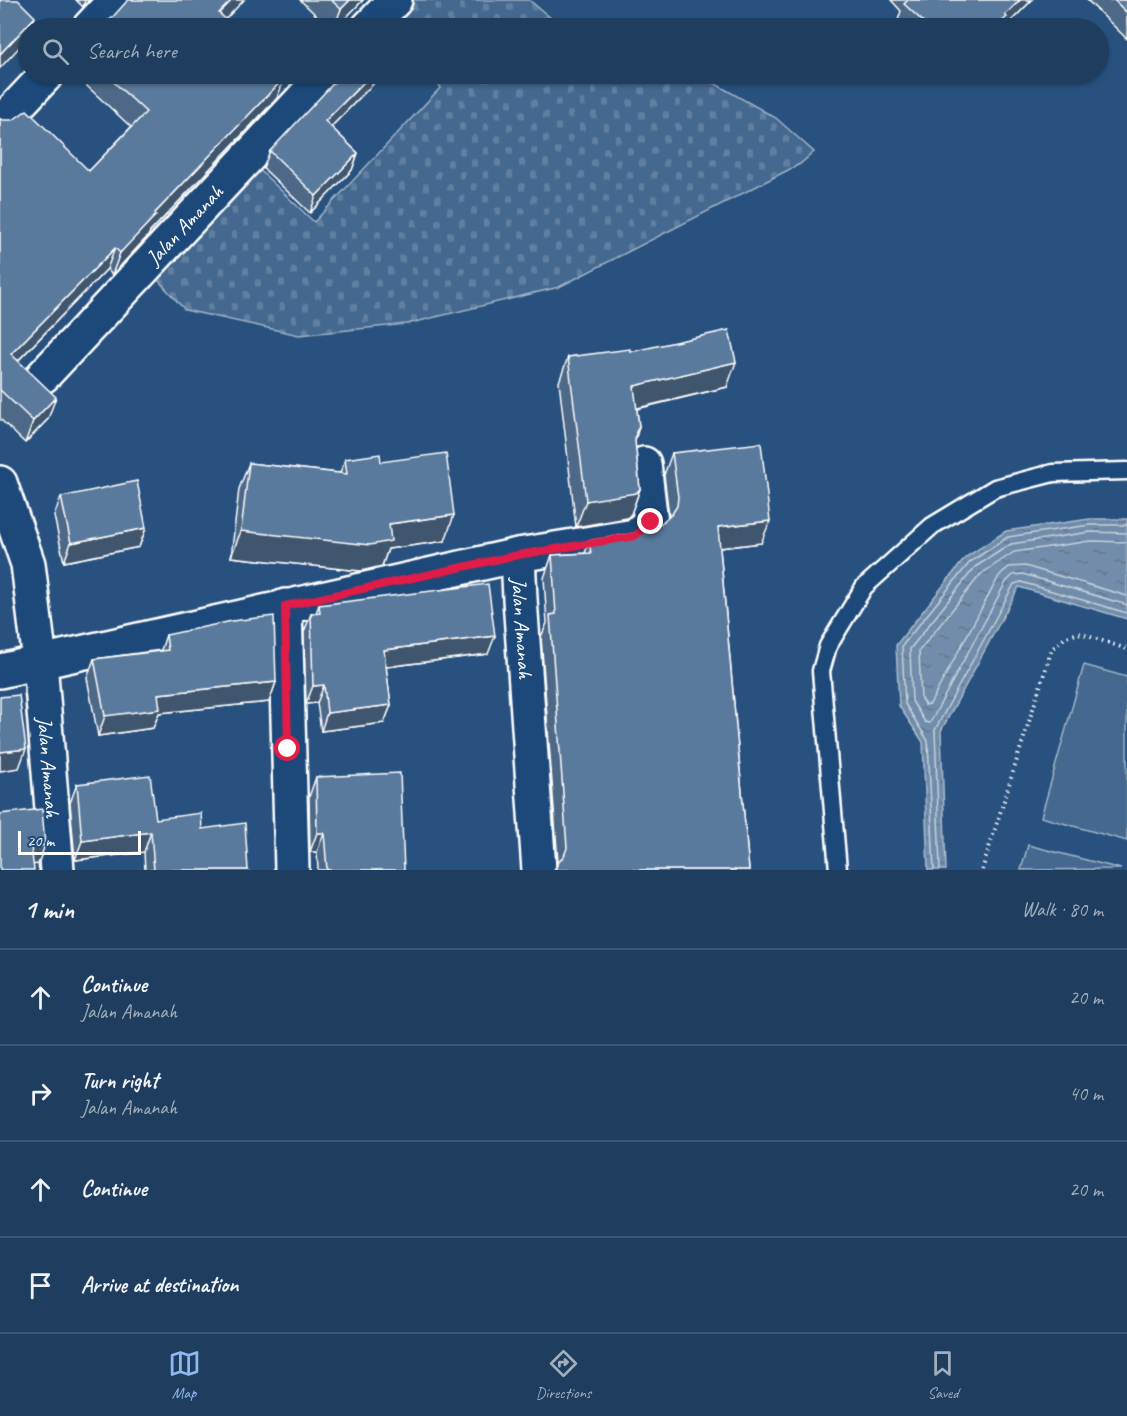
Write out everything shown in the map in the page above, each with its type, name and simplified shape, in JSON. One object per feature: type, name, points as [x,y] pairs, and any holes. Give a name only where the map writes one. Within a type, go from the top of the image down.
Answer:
[{"type":"street","points":[[98,18],[115,0]]},
{"type":"street","points":[[378,18],[395,0]]},
{"type":"street","points":[[0,124],[38,84]]},
{"type":"street","name":"Jalan Amanah","points":[[43,376],[317,84]]},
{"type":"street","points":[[518,555],[635,536],[651,522],[644,464]]},
{"type":"street","name":"Jalan Amanah","points":[[0,483],[28,564],[40,662],[57,870]]},
{"type":"street","name":"Jalan Amanah","points":[[0,671],[518,555],[539,870]]},
{"type":"street","points":[[285,606],[292,870]]},
{"type":"lane","points":[[838,870],[821,671],[828,646],[864,587],[932,526],[994,488],[1053,473],[1127,471]]},
{"type":"path","points":[[982,870],[1052,649],[1066,637],[1079,633],[1127,649]]},
{"type":"green space","points":[[388,0],[529,0],[551,18],[377,18]]},
{"type":"green space","points":[[437,84],[716,84],[776,118],[814,152],[800,164],[559,287],[407,324],[299,335],[185,310],[149,270],[245,156],[314,222],[441,87]]},
{"type":"green space","points":[[1084,665],[1127,677],[1127,841],[1041,817]]},
{"type":"green space","points":[[1028,845],[1121,869],[1021,870]]},
{"type":"water","points":[[1090,519],[1127,519],[1127,619],[1019,587],[941,731],[946,870],[928,870],[923,742],[899,706],[896,645],[966,557],[1006,531]]},
{"type":"building","points":[[0,0],[18,0],[35,17],[18,18],[18,35],[0,54]]},
{"type":"building","points":[[128,0],[232,0],[219,13],[224,18],[112,18]]},
{"type":"building","points":[[331,0],[350,0],[341,9]]},
{"type":"building","points":[[908,0],[1020,0],[1005,15],[1006,18],[919,18],[904,4]]},
{"type":"building","points":[[1114,0],[1127,0],[1127,13]]},
{"type":"building","points":[[116,84],[278,84],[155,213],[156,215],[120,253],[115,248],[11,354],[56,397],[33,421],[0,390],[0,119],[13,120],[27,110],[89,171],[146,112]]},
{"type":"building","points":[[333,84],[362,84],[325,121],[358,153],[316,196],[270,151]]},
{"type":"building","points":[[729,330],[736,362],[634,386],[639,427],[635,441],[640,489],[636,493],[586,501],[568,357],[630,349],[630,352]]},
{"type":"building","points":[[761,443],[770,521],[718,527],[749,870],[557,870],[557,864],[567,848],[550,615],[556,614],[552,555],[591,553],[589,541],[646,532],[656,528],[672,514],[677,506],[678,497],[672,453]]},
{"type":"building","points":[[446,453],[454,515],[389,524],[391,541],[370,545],[241,531],[249,463],[347,474],[345,459],[380,454],[381,462]]},
{"type":"building","points":[[137,481],[146,528],[71,543],[61,497]]},
{"type":"building","points":[[488,584],[495,636],[384,650],[391,705],[327,713],[324,685],[313,686],[311,614],[320,613],[319,605]]},
{"type":"building","points":[[274,616],[276,682],[158,694],[160,709],[105,716],[94,659],[168,650],[166,635],[232,621]]},
{"type":"building","points":[[19,695],[26,749],[0,752],[0,697]]},
{"type":"building","points":[[400,773],[404,870],[327,870],[324,833],[317,833],[316,777]]},
{"type":"building","points":[[150,775],[156,819],[201,813],[202,829],[245,823],[248,870],[154,870],[151,832],[82,841],[77,784]]},
{"type":"building","points":[[42,809],[45,845],[31,847],[34,870],[0,870],[0,814]]},
{"type":"route","points":[[288,749],[285,606],[518,555],[635,536],[651,522]]}]
